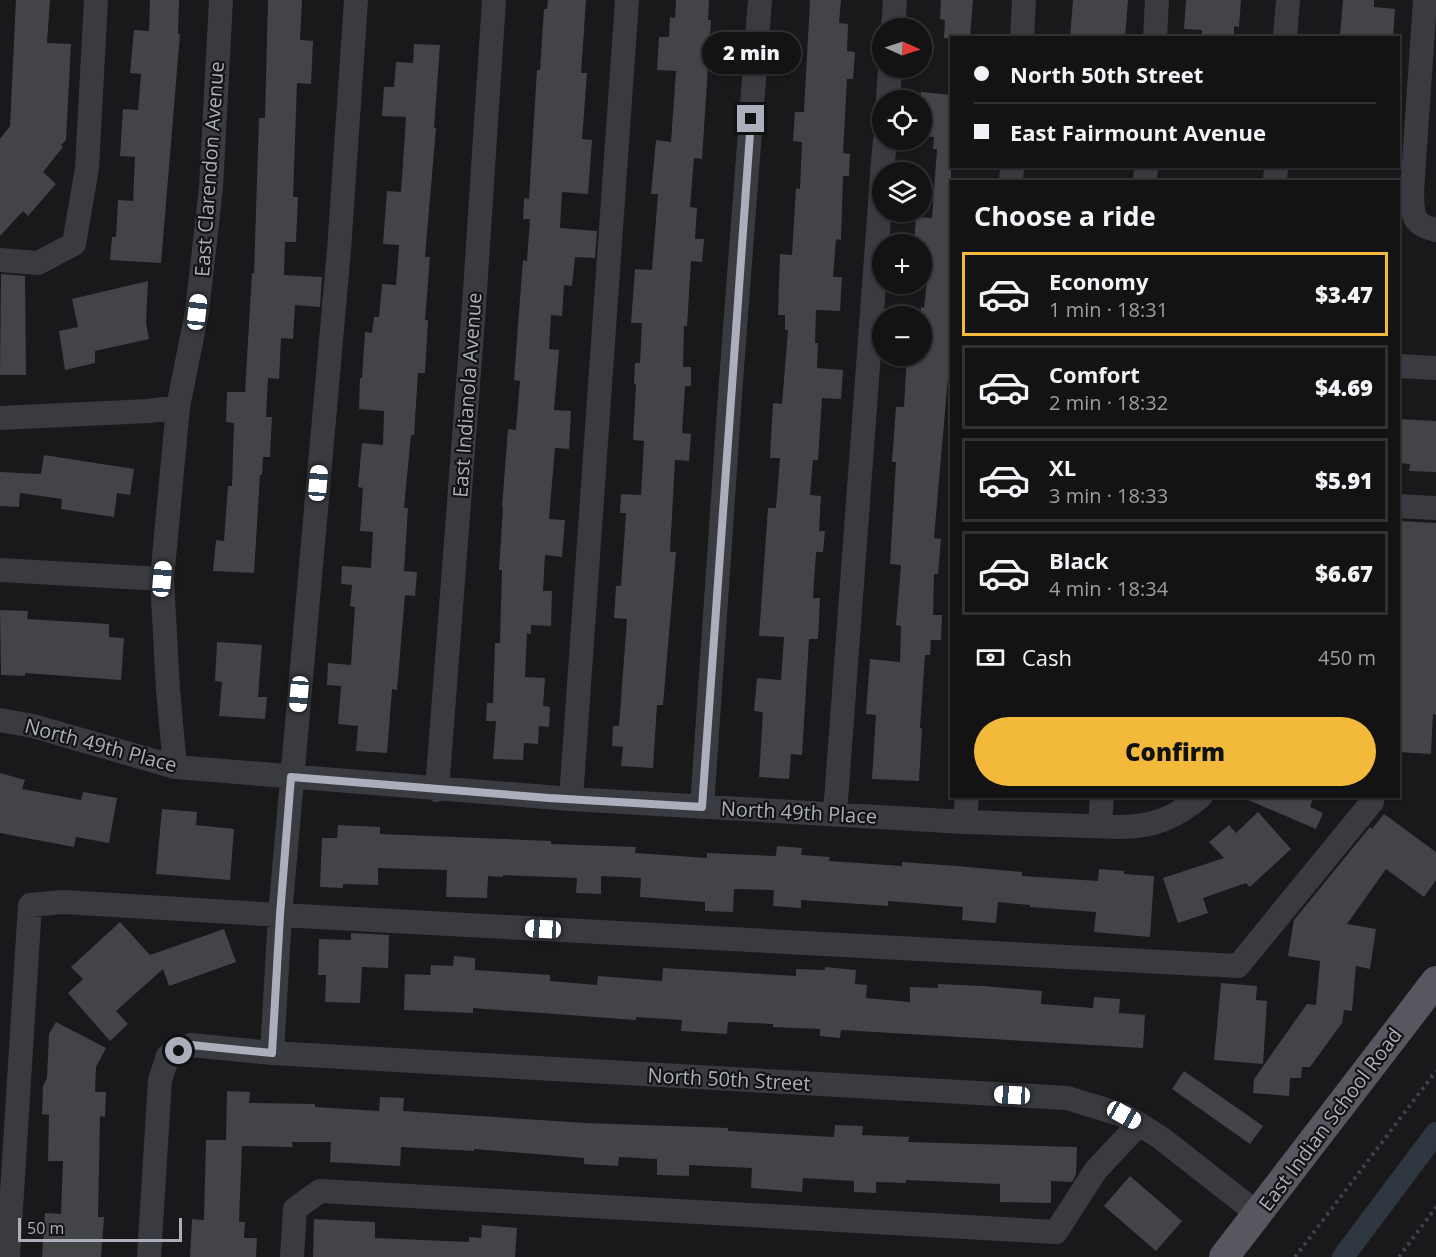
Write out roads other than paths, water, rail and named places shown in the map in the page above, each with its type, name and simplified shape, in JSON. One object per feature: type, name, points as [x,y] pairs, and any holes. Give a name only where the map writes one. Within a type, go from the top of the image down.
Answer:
[{"type":"main road","name":"East Indian School Road","points":[[1224,1257],[1436,981]]},
{"type":"street","points":[[0,260],[38,263],[74,244],[87,168],[96,0]]},
{"type":"street","name":"East Clarendon Avenue","points":[[175,767],[162,579],[178,407],[197,312],[211,188],[220,0]]},
{"type":"street","points":[[272,1053],[291,777],[339,250],[356,0]]},
{"type":"street","name":"East Indianola Avenue","points":[[437,789],[474,306],[494,0]]},
{"type":"street","points":[[571,799],[627,0]]},
{"type":"street","points":[[702,807],[760,0]]},
{"type":"street","points":[[894,18],[895,0]]},
{"type":"street","points":[[1022,36],[1024,0]]},
{"type":"street","points":[[1155,36],[1157,0]]},
{"type":"street","points":[[1285,36],[1288,0]]},
{"type":"street","points":[[1425,0],[1426,127],[1412,192],[1413,216],[1417,223],[1436,230]]},
{"type":"street","points":[[835,814],[878,222]]},
{"type":"street","points":[[1400,366],[1436,368]]},
{"type":"street","points":[[0,418],[148,411],[178,407]]},
{"type":"street","points":[[1400,506],[1436,508]]},
{"type":"street","points":[[0,570],[162,579]]},
{"type":"street","name":"North 49th Place","points":[[0,720],[33,726],[175,767],[571,799],[965,822],[1140,827],[1158,823],[1179,813],[1198,798]]},
{"type":"street","points":[[965,822],[967,798]]},
{"type":"street","points":[[1100,826],[1102,798]]},
{"type":"street","points":[[8,1257],[30,905],[63,902],[1238,966],[1372,802],[1372,798]]},
{"type":"street","name":"North 50th Street","points":[[149,1257],[160,1080],[168,1056],[191,1045],[272,1053],[1066,1098],[1124,1115],[1139,1124],[1161,1138],[1258,1214]]},
{"type":"street","points":[[292,1257],[295,1209],[320,1191],[1056,1232],[1096,1170],[1139,1124]]},
{"type":"waterway","points":[[1343,1257],[1436,1133]]}]
